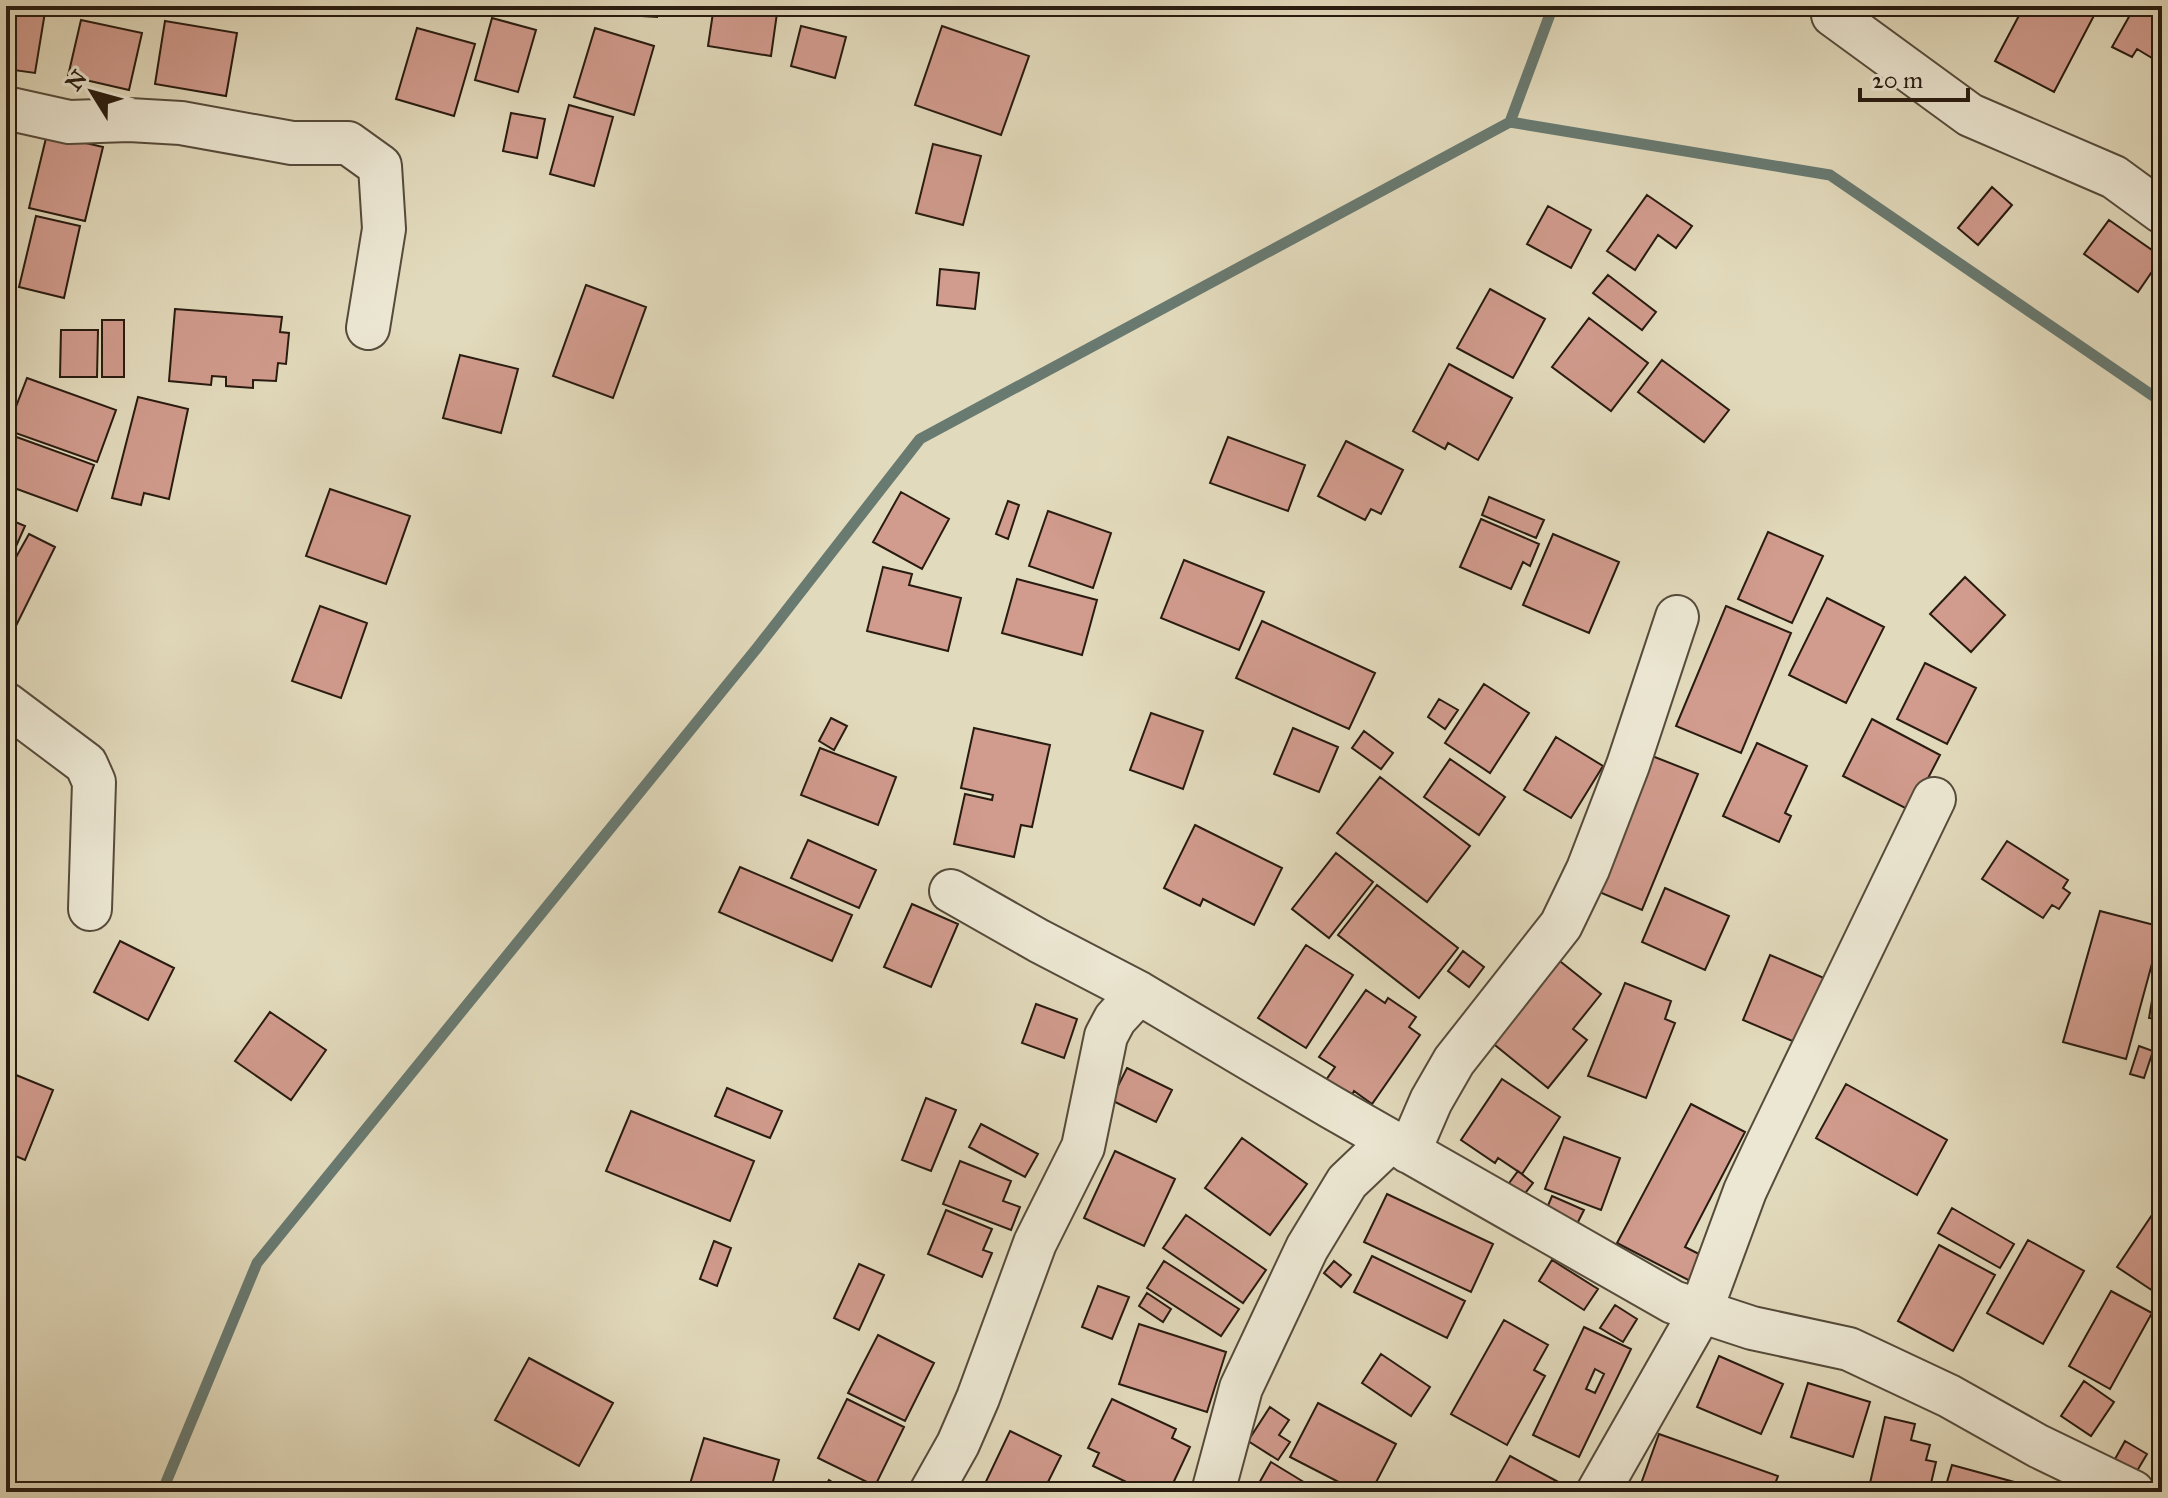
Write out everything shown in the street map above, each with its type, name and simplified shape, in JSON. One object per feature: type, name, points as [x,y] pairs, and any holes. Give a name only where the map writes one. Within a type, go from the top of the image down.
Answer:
[{"type":"street","points":[[1833,15],[1970,115],[2114,177],[2162,212]]},
{"type":"street","points":[[6,108],[69,122],[129,120],[181,123],[292,143],[348,143],[380,166],[384,229],[368,328]]},
{"type":"street","points":[[1213,1492],[1241,1388],[1307,1248],[1347,1182],[1400,1146],[1454,1061],[1561,925],[1588,869],[1617,795],[1677,617]]},
{"type":"street","points":[[6,704],[86,764],[94,782],[90,909]]},
{"type":"street","points":[[1598,1492],[1700,1313],[1745,1191],[1934,799]]},
{"type":"street","points":[[951,891],[1139,993],[1673,1302],[1700,1313],[1849,1349],[1949,1396],[2038,1446],[2133,1492]]},
{"type":"street","points":[[931,1492],[958,1444],[1035,1243],[1083,1147],[1106,1036],[1115,1019],[1139,993]]},
{"type":"building","points":[[6,6],[45,12],[35,73],[6,69]]},
{"type":"building","points":[[525,6],[657,6],[657,17],[525,9]]},
{"type":"building","points":[[714,6],[778,6],[771,56],[708,46]]},
{"type":"building","points":[[1035,6],[1071,6],[1070,15],[1034,9]]},
{"type":"building","points":[[2024,6],[2099,6],[2054,92],[1995,61]]},
{"type":"building","points":[[2135,6],[2162,6],[2162,64],[2137,49],[2132,57],[2112,47]]},
{"type":"building","points":[[492,18],[536,30],[518,92],[475,80]]},
{"type":"building","points":[[81,20],[142,33],[129,90],[68,76]]},
{"type":"building","points":[[165,21],[237,33],[226,96],[155,84]]},
{"type":"building","points":[[801,26],[846,37],[835,78],[791,66]]},
{"type":"building","points":[[942,26],[1029,56],[1001,135],[915,105]]},
{"type":"building","points":[[417,28],[475,44],[454,116],[396,99]]},
{"type":"building","points":[[595,28],[654,46],[634,115],[574,97]]},
{"type":"building","points":[[569,105],[613,117],[594,186],[550,174]]},
{"type":"building","points":[[511,113],[545,119],[537,158],[503,151]]},
{"type":"building","points":[[47,134],[103,147],[85,221],[29,208]]},
{"type":"building","points":[[933,144],[981,156],[963,225],[916,213]]},
{"type":"building","points":[[1992,187],[2012,205],[1978,245],[1958,228]]},
{"type":"building","points":[[1647,195],[1692,226],[1676,248],[1658,235],[1635,270],[1607,251]]},
{"type":"building","points":[[1548,206],[1591,230],[1571,268],[1527,244]]},
{"type":"building","points":[[36,216],[80,226],[64,298],[19,287]]},
{"type":"building","points":[[2109,220],[2162,257],[2138,292],[2084,254]]},
{"type":"building","points":[[940,269],[979,273],[975,309],[937,305]]},
{"type":"building","points":[[1608,275],[1656,312],[1642,330],[1593,293]]},
{"type":"building","points":[[586,285],[646,307],[613,398],[553,376]]},
{"type":"building","points":[[1490,289],[1545,319],[1513,378],[1457,348]]},
{"type":"building","points":[[175,309],[282,317],[280,332],[289,333],[286,364],[278,363],[276,381],[253,380],[253,388],[226,386],[226,377],[212,376],[211,385],[169,381]]},
{"type":"building","points":[[1589,318],[1648,363],[1611,411],[1552,367]]},
{"type":"building","points":[[102,320],[124,320],[124,377],[102,377]]},
{"type":"building","points":[[61,330],[98,330],[97,377],[60,377]]},
{"type":"building","points":[[460,355],[518,369],[501,433],[443,418]]},
{"type":"building","points":[[1662,360],[1729,410],[1704,442],[1638,392]]},
{"type":"building","points":[[1449,364],[1512,398],[1478,460],[1448,443],[1445,449],[1413,431]]},
{"type":"building","points":[[27,378],[116,410],[97,462],[7,430]]},
{"type":"building","points":[[138,397],[188,409],[169,499],[144,493],[141,505],[112,498]]},
{"type":"building","points":[[11,435],[94,465],[77,511],[6,485],[6,448]]},
{"type":"building","points":[[1228,437],[1305,465],[1288,511],[1210,483]]},
{"type":"building","points":[[1346,441],[1403,470],[1381,514],[1371,509],[1365,520],[1318,496]]},
{"type":"building","points":[[330,489],[410,516],[386,584],[306,556]]},
{"type":"building","points":[[901,492],[949,519],[922,569],[873,542]]},
{"type":"building","points":[[1489,497],[1544,520],[1536,538],[1482,515]]},
{"type":"building","points":[[1008,501],[1019,505],[1008,539],[996,534]]},
{"type":"building","points":[[1048,511],[1111,533],[1093,588],[1029,566]]},
{"type":"building","points":[[6,518],[25,526],[6,569]]},
{"type":"building","points":[[1481,519],[1539,544],[1530,566],[1523,562],[1511,589],[1460,567]]},
{"type":"building","points":[[1768,532],[1823,556],[1792,623],[1738,599]]},
{"type":"building","points":[[29,534],[55,547],[6,646],[6,575]]},
{"type":"building","points":[[1553,534],[1619,562],[1589,633],[1523,605]]},
{"type":"building","points":[[1184,560],[1264,592],[1239,650],[1161,618]]},
{"type":"building","points":[[883,567],[912,574],[909,585],[961,598],[948,651],[867,631]]},
{"type":"building","points":[[1965,577],[2005,615],[1971,652],[1930,614]]},
{"type":"building","points":[[1017,579],[1097,600],[1082,655],[1002,633]]},
{"type":"building","points":[[1827,598],[1884,627],[1846,703],[1789,675]]},
{"type":"building","points":[[320,606],[367,623],[341,698],[292,681]]},
{"type":"building","points":[[1726,606],[1791,633],[1741,753],[1676,726]]},
{"type":"building","points":[[1262,621],[1375,673],[1349,729],[1236,678]]},
{"type":"building","points":[[1925,663],[1976,688],[1947,744],[1897,719]]},
{"type":"building","points":[[1484,684],[1529,713],[1490,773],[1445,743]]},
{"type":"building","points":[[1439,699],[1458,710],[1445,729],[1428,717]]},
{"type":"building","points":[[1151,713],[1203,731],[1183,789],[1130,770]]},
{"type":"building","points":[[831,718],[847,726],[834,750],[819,741]]},
{"type":"building","points":[[1872,719],[1940,755],[1911,811],[1843,776]]},
{"type":"building","points":[[974,728],[1050,745],[1032,827],[1021,825],[1014,857],[954,844],[965,794],[992,800],[993,795],[961,788]]},
{"type":"building","points":[[1293,728],[1338,747],[1319,792],[1274,774]]},
{"type":"building","points":[[1364,731],[1393,753],[1381,769],[1352,748]]},
{"type":"building","points":[[1556,737],[1603,766],[1571,818],[1524,790]]},
{"type":"building","points":[[1757,743],[1807,766],[1785,813],[1791,816],[1779,842],[1723,816]]},
{"type":"building","points":[[820,748],[896,777],[878,825],[801,795]]},
{"type":"building","points":[[1647,754],[1698,774],[1642,910],[1592,889]]},
{"type":"building","points":[[1450,759],[1505,797],[1479,835],[1424,797]]},
{"type":"building","points":[[1380,777],[1470,846],[1427,902],[1337,833]]},
{"type":"building","points":[[1195,825],[1282,868],[1254,925],[1203,899],[1200,906],[1164,888]]},
{"type":"building","points":[[808,840],[876,870],[859,908],[791,878]]},
{"type":"building","points":[[2007,841],[2068,880],[2063,888],[2070,893],[2059,909],[2052,905],[2043,918],[1982,879]]},
{"type":"building","points":[[1336,853],[1373,882],[1329,938],[1292,909]]},
{"type":"building","points":[[740,867],[852,915],[832,961],[719,912]]},
{"type":"building","points":[[1377,885],[1458,948],[1419,998],[1338,935]]},
{"type":"building","points":[[1665,888],[1729,916],[1705,970],[1642,942]]},
{"type":"building","points":[[912,904],[958,924],[931,987],[884,967]]},
{"type":"building","points":[[2100,911],[2162,927],[2126,1059],[2063,1042]]},
{"type":"building","points":[[120,941],[174,968],[148,1020],[94,992]]},
{"type":"building","points":[[1306,945],[1353,975],[1306,1048],[1258,1018]]},
{"type":"building","points":[[1463,951],[1484,967],[1469,987],[1448,971]]},
{"type":"building","points":[[1770,955],[1824,978],[1797,1043],[1743,1020]]},
{"type":"building","points":[[1556,958],[1601,994],[1573,1029],[1587,1040],[1548,1088],[1490,1041]]},
{"type":"building","points":[[1625,983],[1671,1001],[1665,1019],[1675,1023],[1646,1098],[1588,1076]]},
{"type":"building","points":[[2154,989],[2162,990],[2162,1020],[2149,1018]]},
{"type":"building","points":[[1366,990],[1385,1003],[1388,998],[1416,1017],[1409,1027],[1420,1035],[1372,1104],[1354,1091],[1351,1097],[1326,1080],[1335,1067],[1319,1057]]},
{"type":"building","points":[[1036,1004],[1077,1019],[1064,1058],[1022,1043]]},
{"type":"building","points":[[270,1012],[326,1050],[291,1100],[235,1061]]},
{"type":"building","points":[[2139,1046],[2153,1051],[2144,1078],[2130,1074]]},
{"type":"building","points":[[1127,1068],[1172,1090],[1156,1122],[1111,1100]]},
{"type":"building","points":[[16,1075],[53,1090],[25,1160],[6,1152],[6,1100]]},
{"type":"building","points":[[1502,1079],[1560,1117],[1522,1174],[1498,1158],[1495,1163],[1461,1140]]},
{"type":"building","points":[[1846,1084],[1947,1140],[1917,1195],[1816,1138]]},
{"type":"building","points":[[727,1088],[782,1111],[770,1138],[715,1116]]},
{"type":"building","points":[[926,1098],[956,1110],[931,1171],[902,1160]]},
{"type":"building","points":[[1691,1104],[1745,1132],[1685,1247],[1707,1258],[1694,1283],[1617,1243]]},
{"type":"building","points":[[631,1111],[754,1161],[730,1221],[606,1171]]},
{"type":"building","points":[[981,1124],[1038,1154],[1025,1177],[969,1147]]},
{"type":"building","points":[[1564,1137],[1620,1158],[1601,1210],[1545,1189]]},
{"type":"building","points":[[1242,1138],[1307,1184],[1270,1235],[1205,1188]]},
{"type":"building","points":[[1115,1151],[1175,1179],[1144,1246],[1084,1218]]},
{"type":"building","points":[[960,1161],[1011,1181],[1003,1201],[1020,1207],[1011,1230],[943,1204]]},
{"type":"building","points":[[1518,1171],[1533,1183],[1519,1201],[1504,1190]]},
{"type":"building","points":[[1387,1194],[1493,1244],[1471,1292],[1364,1242]]},
{"type":"building","points":[[1552,1196],[1584,1210],[1575,1228],[1544,1215]]},
{"type":"building","points":[[2158,1206],[2162,1208],[2162,1297],[2117,1267]]},
{"type":"building","points":[[1952,1208],[2014,1244],[2000,1268],[1938,1233]]},
{"type":"building","points":[[946,1210],[992,1229],[983,1250],[992,1253],[982,1277],[928,1254]]},
{"type":"building","points":[[1186,1215],[1266,1270],[1243,1303],[1163,1248]]},
{"type":"building","points":[[2028,1240],[2084,1271],[2043,1344],[1987,1313]]},
{"type":"building","points":[[714,1241],[731,1248],[717,1286],[700,1279]]},
{"type":"building","points":[[1939,1245],[1995,1275],[1953,1351],[1898,1321]]},
{"type":"building","points":[[1372,1256],[1465,1301],[1447,1338],[1354,1292]]},
{"type":"building","points":[[1552,1260],[1598,1289],[1584,1310],[1539,1281]]},
{"type":"building","points":[[1164,1261],[1239,1309],[1221,1336],[1147,1288]]},
{"type":"building","points":[[1334,1261],[1351,1275],[1341,1287],[1324,1273]]},
{"type":"building","points":[[859,1264],[884,1275],[859,1330],[834,1318]]},
{"type":"building","points":[[1098,1286],[1129,1297],[1112,1339],[1082,1327]]},
{"type":"building","points":[[2111,1291],[2152,1313],[2110,1389],[2069,1366]]},
{"type":"building","points":[[1147,1293],[1171,1309],[1163,1322],[1139,1306]]},
{"type":"building","points":[[1615,1305],[1637,1319],[1623,1342],[1600,1328]]},
{"type":"building","points":[[1504,1320],[1548,1345],[1534,1370],[1545,1376],[1507,1445],[1451,1414]]},
{"type":"building","points":[[1139,1324],[1226,1352],[1207,1412],[1119,1384]]},
{"type":"building","points":[[1584,1327],[1631,1349],[1579,1457],[1533,1435]],"holes":[[[1595,1369],[1604,1374],[1595,1393],[1586,1389]]]},
{"type":"building","points":[[878,1335],[934,1363],[905,1421],[848,1393]]},
{"type":"building","points":[[6,1345],[15,1349],[6,1372]]},
{"type":"building","points":[[1381,1354],[1430,1387],[1411,1416],[1362,1383]]},
{"type":"building","points":[[1719,1356],[1783,1384],[1761,1434],[1697,1407]]},
{"type":"building","points":[[529,1358],[613,1403],[579,1466],[495,1420]]},
{"type":"building","points":[[2084,1381],[2114,1402],[2091,1436],[2061,1416]]},
{"type":"building","points":[[1808,1383],[1870,1402],[1853,1457],[1791,1437]]},
{"type":"building","points":[[847,1399],[904,1427],[875,1486],[818,1458]]},
{"type":"building","points":[[1112,1399],[1176,1429],[1172,1438],[1190,1447],[1169,1492],[1147,1492],[1093,1466],[1099,1453],[1088,1448]]},
{"type":"building","points":[[1318,1403],[1396,1444],[1371,1492],[1358,1492],[1290,1457]]},
{"type":"building","points":[[1270,1407],[1289,1420],[1279,1435],[1290,1442],[1278,1460],[1248,1441]]},
{"type":"building","points":[[1885,1417],[1915,1424],[1911,1440],[1930,1445],[1926,1460],[1936,1462],[1929,1492],[1868,1492]]},
{"type":"building","points":[[1010,1431],[1061,1456],[1043,1492],[981,1492]]},
{"type":"building","points":[[1659,1434],[1778,1476],[1772,1492],[1638,1492]]},
{"type":"building","points":[[704,1438],[779,1460],[770,1492],[705,1492],[689,1487]]},
{"type":"building","points":[[2125,1441],[2147,1454],[2137,1471],[2115,1459]]},
{"type":"building","points":[[1510,1456],[1564,1485],[1560,1492],[1490,1492]]},
{"type":"building","points":[[1271,1462],[1320,1492],[1254,1492]]},
{"type":"building","points":[[1952,1465],[2029,1486],[2027,1492],[1944,1492]]},
{"type":"building","points":[[829,1480],[848,1492],[822,1492]]},
{"type":"waterway","points":[[162,1492],[257,1263],[757,648],[920,439],[1510,122],[1553,6]]},
{"type":"waterway","points":[[1510,122],[1830,175],[2162,402]]}]
